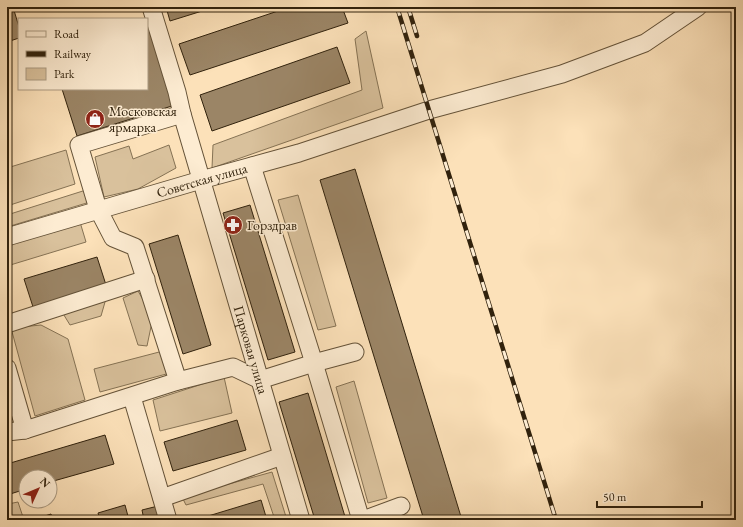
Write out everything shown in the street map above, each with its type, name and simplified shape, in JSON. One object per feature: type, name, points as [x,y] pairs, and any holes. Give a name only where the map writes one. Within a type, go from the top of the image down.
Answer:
[{"type":"street","name":"Парковая улица","points":[[151,7],[301,520]]},
{"type":"street","name":"Советская улица","points":[[7,237],[341,140],[396,120],[562,74],[645,43],[698,7]]},
{"type":"street","points":[[178,381],[135,247],[113,238],[98,210],[79,145],[182,114]]},
{"type":"street","points":[[252,166],[362,520],[401,506]]},
{"type":"street","points":[[7,324],[146,279]]},
{"type":"street","points":[[7,432],[25,430],[132,397],[178,381],[233,367],[260,380],[355,352]]},
{"type":"street","points":[[7,368],[25,430]]},
{"type":"street","points":[[132,397],[168,520]]},
{"type":"street","points":[[162,498],[282,456]]},
{"type":"green space","points":[[366,31],[383,108],[212,168],[213,145],[362,90],[355,39]]},
{"type":"green space","points":[[169,145],[176,168],[138,189],[104,197],[95,157],[129,146],[133,159]]},
{"type":"green space","points":[[66,150],[75,184],[7,206],[7,168]]},
{"type":"green space","points":[[86,190],[90,202],[7,227],[7,215]]},
{"type":"green space","points":[[298,195],[336,326],[318,330],[278,200]]},
{"type":"green space","points":[[80,222],[86,242],[7,266],[7,245]]},
{"type":"green space","points":[[138,291],[153,317],[147,346],[138,345],[123,298]]},
{"type":"green space","points":[[107,295],[101,316],[70,325],[59,307]]},
{"type":"green space","points":[[41,325],[68,339],[85,400],[35,416],[11,328]]},
{"type":"green space","points":[[163,351],[170,373],[100,392],[94,369]]},
{"type":"green space","points":[[224,377],[232,413],[160,431],[153,400]]},
{"type":"green space","points":[[354,381],[387,498],[368,503],[336,387]]},
{"type":"green space","points":[[272,472],[287,520],[275,520],[263,484],[186,505],[182,497]]},
{"type":"green space","points":[[18,502],[18,509],[20,509],[24,520],[13,520],[8,504]]},
{"type":"building","points":[[7,7],[13,7],[18,24],[18,38],[7,42]]},
{"type":"building","points":[[166,7],[215,7],[170,21]]},
{"type":"building","points":[[290,7],[342,7],[348,23],[190,75],[179,44]]},
{"type":"building","points":[[149,24],[175,105],[77,136],[62,90],[148,90]]},
{"type":"building","points":[[337,47],[350,83],[212,131],[200,95]]},
{"type":"building","points":[[355,169],[462,520],[424,520],[320,180]]},
{"type":"building","points":[[250,205],[295,352],[268,360],[223,213]]},
{"type":"building","points":[[178,235],[211,345],[183,354],[149,244]]},
{"type":"building","points":[[97,257],[107,288],[34,310],[24,279]]},
{"type":"building","points":[[308,393],[346,520],[315,520],[279,402]]},
{"type":"building","points":[[237,420],[246,450],[173,471],[164,442]]},
{"type":"building","points":[[105,435],[114,464],[58,480],[58,469],[18,469],[18,492],[7,495],[7,464]]},
{"type":"building","points":[[261,500],[267,520],[195,520]]},
{"type":"building","points":[[125,505],[129,520],[100,520],[98,513]]},
{"type":"building","points":[[158,506],[161,520],[144,520],[142,510]]},
{"type":"building","points":[[51,514],[53,520],[32,520]]},
{"type":"railway","points":[[397,7],[556,520]]},
{"type":"railway","points":[[408,7],[417,36]]},
{"type":"place","name":"Московская ярмарка","points":[[95,119]]},
{"type":"place","name":"Горздрав","points":[[233,225]]}]
